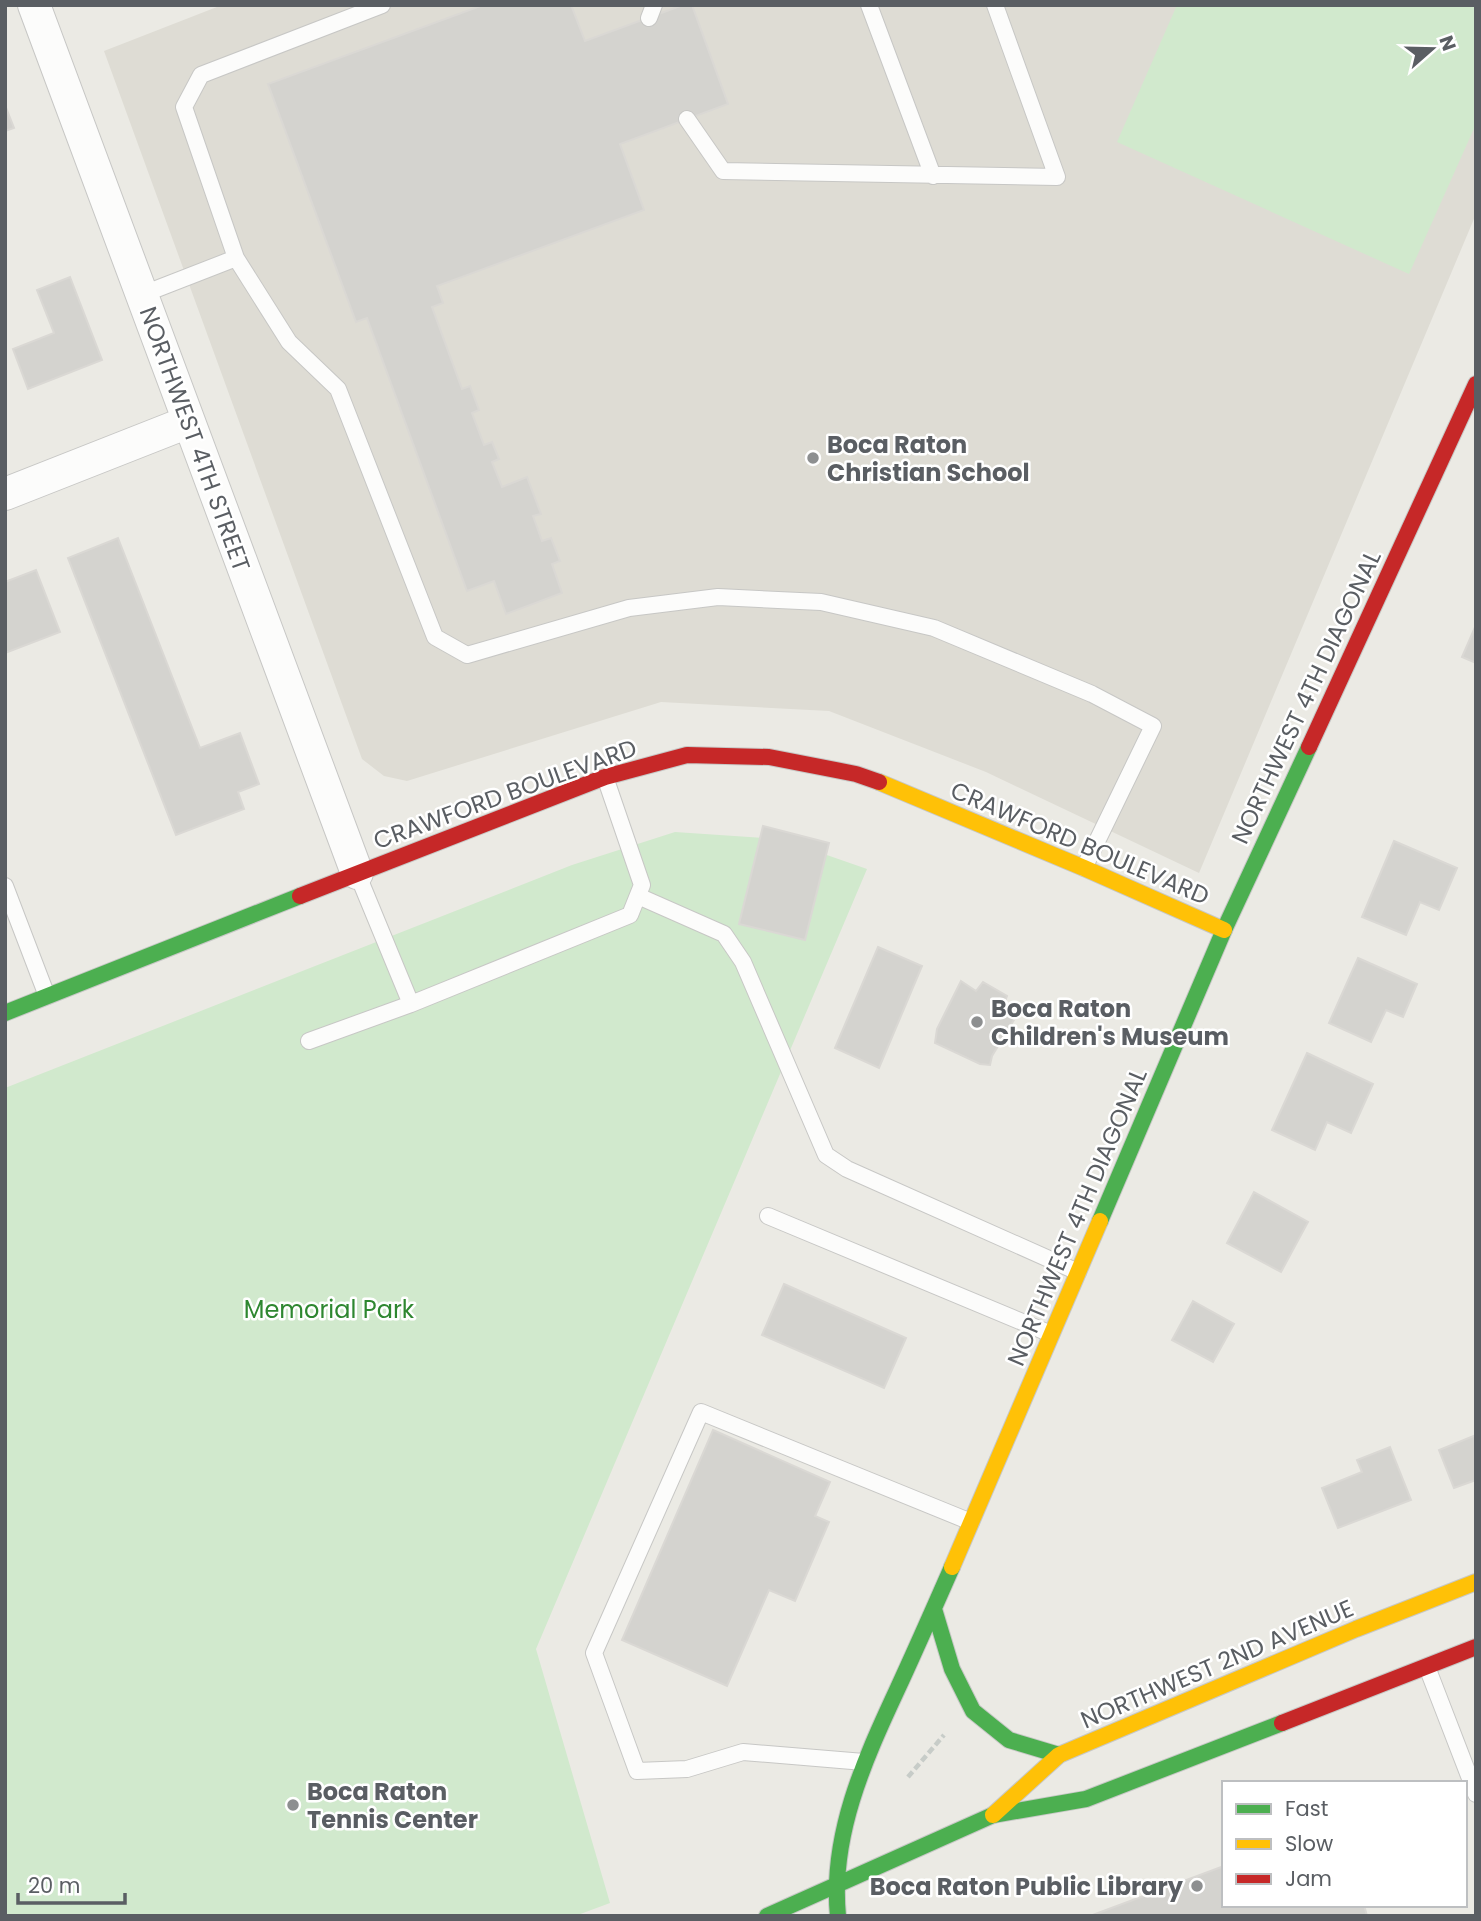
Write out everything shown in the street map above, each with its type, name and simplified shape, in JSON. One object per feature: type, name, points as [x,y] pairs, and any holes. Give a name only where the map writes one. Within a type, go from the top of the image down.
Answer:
[{"type":"street","name":"NORTHWEST 4TH STREET","points":[[34,5],[357,873]]},
{"type":"street","name":"NORTHWEST 4TH DIAGONAL","points":[[835,1886],[849,1806],[864,1762],[934,1609],[1224,930],[1476,384]]},
{"type":"street","points":[[5,494],[188,422]]},
{"type":"street","name":"CRAWFORD BOULEVARD","points":[[5,1013],[605,777],[687,755],[769,757],[856,774],[1084,868],[1224,930]]},
{"type":"street","name":"NORTHWEST 2ND AVENUE","points":[[993,1815],[1059,1755],[1356,1629],[1476,1582]]},
{"type":"street","points":[[934,1609],[952,1669],[973,1711],[1009,1740],[1059,1755]]},
{"type":"street","name":"NORTHWEST 2ND AVENUE","points":[[767,1916],[993,1815],[1086,1799],[1476,1647]]},
{"type":"street","points":[[835,1886],[838,1916]]},
{"type":"lane","points":[[382,5],[201,75],[184,107],[236,258],[289,342],[338,389],[435,637],[467,655],[629,608],[719,597],[821,602],[934,628],[1092,694],[1153,726],[1084,868]]},
{"type":"lane","points":[[869,5],[933,176]]},
{"type":"lane","points":[[687,119],[723,171],[1058,177],[995,5]]},
{"type":"lane","points":[[141,295],[236,258]]},
{"type":"lane","points":[[309,1041],[411,1004],[630,915],[642,885],[605,777]]},
{"type":"lane","points":[[357,873],[411,1004]]},
{"type":"lane","points":[[5,886],[47,996]]},
{"type":"lane","points":[[638,896],[724,934],[743,962],[826,1155],[847,1169],[1078,1272]]},
{"type":"lane","points":[[768,1216],[1051,1334]]},
{"type":"lane","points":[[864,1762],[743,1752],[687,1769],[637,1770],[594,1653],[701,1412],[971,1522]]},
{"type":"lane","points":[[1427,1667],[1476,1794]]},
{"type":"path","points":[[908,1777],[952,1726]]},
{"type":"shaded area","name":"Boca Raton Christian School","points":[[222,5],[1476,5],[1476,214],[1199,873],[986,772],[829,711],[661,702],[407,781],[384,776],[362,759],[104,51]]},
{"type":"green space","points":[[1177,5],[1476,5],[1476,124],[1409,274],[1117,142]]},
{"type":"green space","name":"Memorial Park","points":[[675,832],[781,839],[867,869],[536,1649],[610,1903],[575,1916],[5,1916],[5,1088],[572,865]]},
{"type":"building","points":[[483,5],[571,5],[585,41],[683,5],[692,5],[728,104],[620,144],[644,210],[437,286],[443,303],[432,307],[462,389],[470,386],[479,410],[472,413],[484,445],[492,442],[499,459],[492,462],[502,487],[527,477],[541,514],[533,516],[542,541],[551,538],[560,561],[552,564],[562,593],[506,614],[494,581],[467,591],[367,318],[356,322],[268,84]]},
{"type":"building","points":[[5,105],[14,128],[5,131]]},
{"type":"building","points":[[70,277],[102,360],[28,389],[13,349],[54,333],[37,290]]},
{"type":"building","points":[[118,538],[200,748],[240,733],[259,784],[238,792],[244,809],[176,835],[68,558]]},
{"type":"building","points":[[36,570],[60,632],[5,653],[5,582]]},
{"type":"building","points":[[1476,625],[1476,663],[1462,657]]},
{"type":"building","points":[[763,826],[829,843],[805,940],[739,924]]},
{"type":"building","points":[[1394,841],[1457,868],[1439,910],[1420,902],[1406,935],[1362,917]]},
{"type":"building","points":[[878,947],[922,966],[879,1068],[835,1048]]},
{"type":"building","points":[[1358,958],[1417,984],[1403,1017],[1386,1010],[1371,1042],[1329,1023]]},
{"type":"building","name":"Boca Raton Children's Museum","points":[[961,981],[976,991],[983,982],[1007,996],[1003,1007],[1017,1015],[992,1056],[990,1065],[980,1064],[935,1043],[937,1029]]},
{"type":"building","points":[[1307,1053],[1373,1084],[1351,1133],[1327,1122],[1315,1150],[1272,1130]]},
{"type":"building","points":[[1254,1192],[1308,1222],[1281,1272],[1227,1243]]},
{"type":"building","points":[[784,1284],[906,1338],[884,1388],[762,1335]]},
{"type":"building","points":[[1193,1301],[1234,1324],[1213,1362],[1172,1340]]},
{"type":"building","points":[[713,1430],[830,1482],[815,1516],[829,1522],[795,1601],[769,1590],[727,1686],[622,1640]]},
{"type":"building","points":[[1476,1435],[1476,1480],[1454,1488],[1439,1450]]},
{"type":"building","points":[[1390,1447],[1411,1500],[1338,1528],[1322,1488],[1362,1472],[1357,1460]]},
{"type":"building","name":"Boca Raton Public Library","points":[[1222,1867],[1222,1907],[1365,1907],[1367,1916],[1090,1916]]},
{"type":"traffic: fast","points":[[1100,1221],[1224,930],[1309,747]]},
{"type":"traffic: fast","points":[[5,1013],[300,896]]},
{"type":"traffic: fast","points":[[838,1916],[839,1857],[852,1800],[873,1744],[952,1567]]},
{"type":"traffic: fast","points":[[934,1609],[952,1669],[973,1711],[1009,1740],[1059,1755]]},
{"type":"traffic: fast","points":[[767,1916],[993,1815],[1086,1799],[1282,1723]]},
{"type":"traffic: slow","points":[[879,782],[1224,930]]},
{"type":"traffic: slow","points":[[952,1567],[1100,1221]]},
{"type":"traffic: slow","points":[[993,1815],[1059,1755],[1356,1629],[1476,1582]]},
{"type":"traffic: jam","points":[[1309,747],[1476,384]]},
{"type":"traffic: jam","points":[[300,896],[605,777],[687,755],[769,757],[856,774],[879,782]]},
{"type":"traffic: jam","points":[[1282,1723],[1476,1647]]},
{"type":"place","name":"Boca Raton Christian School","points":[[813,458]]},
{"type":"place","name":"Boca Raton Children's Museum","points":[[977,1022]]},
{"type":"place","name":"Boca Raton Tennis Center","points":[[293,1805]]},
{"type":"place","name":"Boca Raton Public Library","points":[[1197,1886]]}]
